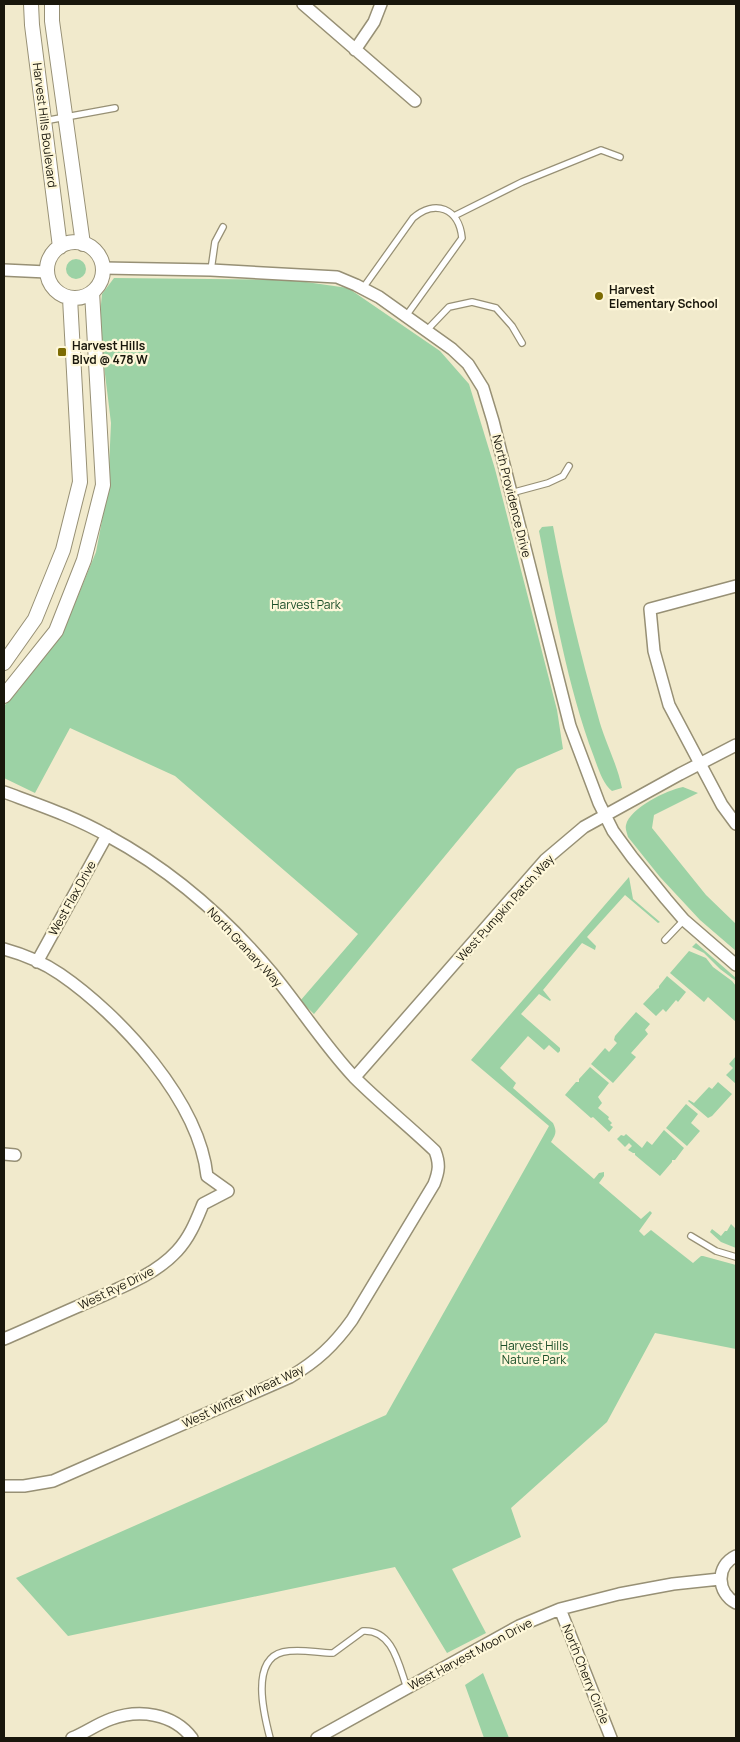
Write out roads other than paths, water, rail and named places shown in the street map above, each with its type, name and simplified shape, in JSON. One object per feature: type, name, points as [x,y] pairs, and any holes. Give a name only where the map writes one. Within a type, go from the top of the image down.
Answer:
[{"type":"street","name":"Harvest Hills Boulevard","points":[[31,4],[32,26],[60,246]]},
{"type":"street","name":"Harvest Hills Boulevard","points":[[52,4],[52,21],[83,244]]},
{"type":"street","points":[[303,4],[414,101]]},
{"type":"street","points":[[355,50],[374,22],[381,4]]},
{"type":"street","points":[[75,242],[83,244],[91,247],[97,253],[103,268],[102,277],[92,292],[78,298],[70,298],[57,292],[52,286],[47,272],[50,257],[60,246],[75,242]]},
{"type":"street","name":"North Providence Drive","points":[[103,268],[211,270],[337,277],[379,296],[452,349],[468,364],[483,388],[570,726],[599,803],[613,831],[684,920],[736,964]]},
{"type":"street","points":[[4,270],[47,272]]},
{"type":"street","points":[[4,696],[56,631],[84,560],[103,485],[92,292]]},
{"type":"street","points":[[4,664],[35,619],[63,550],[80,482],[70,298]]},
{"type":"street","points":[[736,586],[650,609],[654,651],[669,705],[722,805],[736,824]]},
{"type":"street","name":"West Pumpkin Patch Way","points":[[355,1077],[545,860],[584,827],[736,745]]},
{"type":"street","name":"North Granary Way","points":[[4,792],[54,811],[107,835],[177,879],[221,919],[271,972],[328,1046],[355,1077],[435,1151],[439,1162]]},
{"type":"street","name":"West Flax Drive","points":[[37,962],[107,835]]},
{"type":"street","points":[[4,949],[37,962]]},
{"type":"street","name":"West Rye Drive","points":[[4,1339],[130,1283],[159,1267],[185,1242],[193,1229],[203,1204],[228,1191],[207,1176],[205,1160],[188,1117],[159,1071],[132,1038],[101,1006],[59,973],[37,962]]},
{"type":"street","name":"West Winter Wheat Way","points":[[4,1486],[24,1486],[53,1481],[290,1377],[307,1367],[323,1355],[352,1320],[434,1184],[439,1162]]},
{"type":"street","points":[[736,1556],[726,1564],[720,1579],[724,1594],[736,1603]]},
{"type":"street","name":"West Harvest Moon Drive","points":[[317,1738],[519,1626],[560,1609],[619,1594],[673,1584],[720,1579]]},
{"type":"street","name":"North Cherry Circle","points":[[560,1609],[611,1738]]},
{"type":"street","points":[[72,1738],[110,1720],[130,1714],[150,1714],[173,1721],[192,1738]]},
{"type":"lane","points":[[44,121],[115,108]]},
{"type":"lane","points":[[454,216],[522,182],[602,150],[620,157]]},
{"type":"lane","points":[[363,288],[413,218],[420,212],[431,208],[446,209],[454,216],[461,227],[462,238],[406,316]]},
{"type":"lane","points":[[211,270],[215,242],[223,227]]},
{"type":"lane","points":[[426,331],[448,308],[472,302],[496,308],[512,326],[522,343]]},
{"type":"lane","points":[[511,493],[548,483],[564,476],[569,466]]},
{"type":"lane","points":[[665,940],[684,920]]},
{"type":"lane","points":[[691,1236],[716,1251],[736,1257]]},
{"type":"lane","points":[[270,1738],[263,1706],[262,1686],[267,1662],[270,1658],[281,1652],[308,1650],[333,1653],[363,1631],[368,1630],[376,1633],[388,1642],[407,1688]]},
{"type":"place","name":"Harvest Elementary School","points":[[599,296]]},
{"type":"place","name":"Harvest Hills Blvd @ 478 W","points":[[62,352]]},
{"type":"park label","name":"Harvest Park","points":[[306,604]]},
{"type":"park label","name":"Harvest Hills Nature Park","points":[[534,1352]]}]
